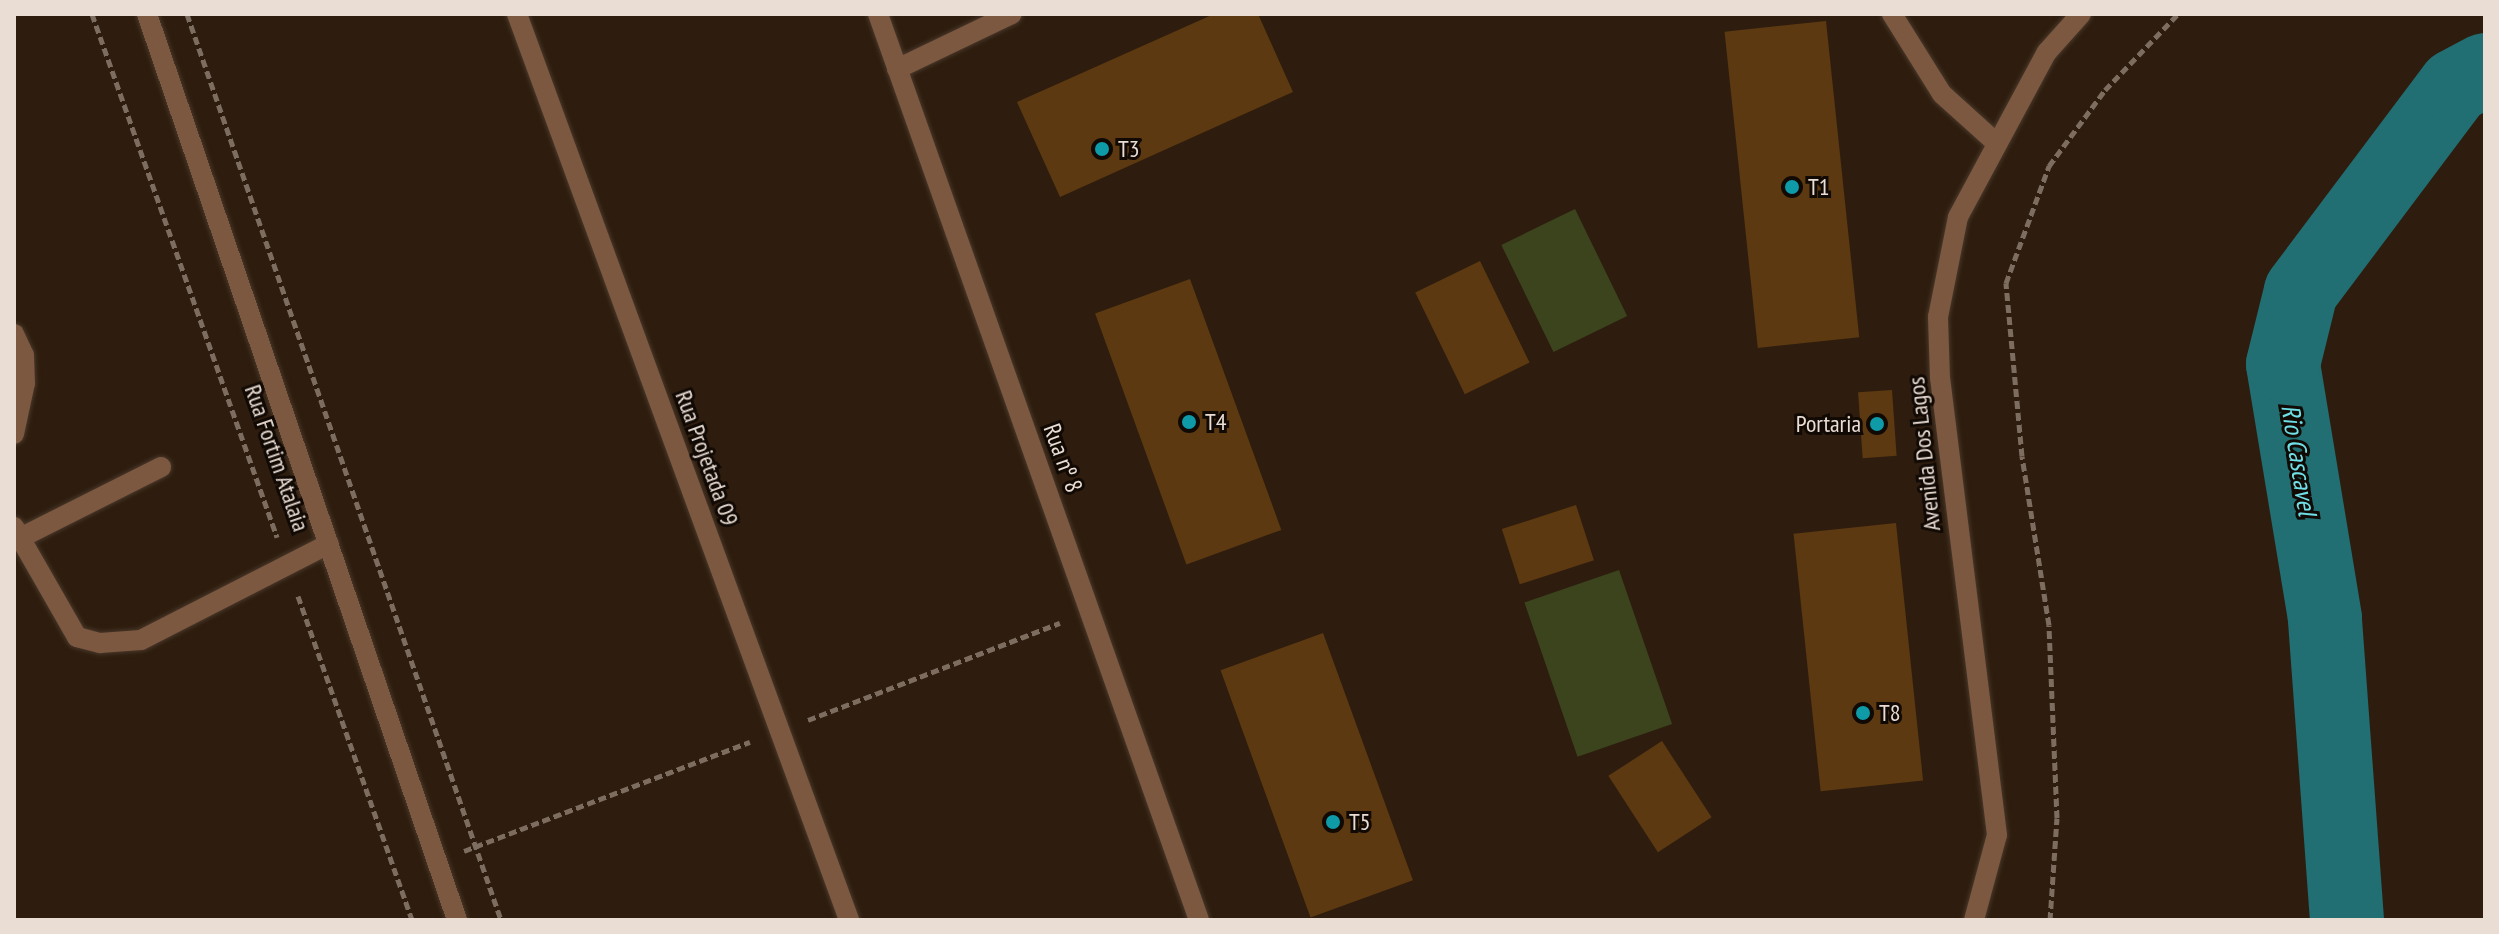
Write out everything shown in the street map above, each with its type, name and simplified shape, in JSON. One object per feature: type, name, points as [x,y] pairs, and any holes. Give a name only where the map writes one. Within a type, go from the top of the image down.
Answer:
[{"type":"street","name":"Rua Fortim Atalaia","points":[[147,14],[457,920]]},
{"type":"street","name":"Rua Projetada 09","points":[[517,14],[849,920]]},
{"type":"street","name":"Rua nº 8","points":[[878,14],[1199,920]]},
{"type":"street","points":[[897,69],[1012,14]]},
{"type":"street","points":[[1892,14],[1942,94],[1994,141]]},
{"type":"street","name":"Avenida Dos Lagos","points":[[1974,920],[1997,835],[1940,378],[1938,317],[1958,217],[1994,141],[2047,52],[2081,14]]},
{"type":"street","points":[[14,334],[25,383],[14,434]]},
{"type":"street","points":[[161,467],[17,532],[77,637],[100,643],[141,640],[329,544]]},
{"type":"path","name":"Rua Fortim Atalaia","points":[[92,14],[412,920]]},
{"type":"path","points":[[187,14],[501,920]]},
{"type":"path","points":[[2050,920],[2057,818],[2049,625],[2022,456],[2006,283],[2049,166],[2105,90],[2178,14]]},
{"type":"green space","points":[[1575,209],[1627,316],[1553,352],[1501,245]]},
{"type":"green space","points":[[1619,570],[1672,724],[1578,757],[1524,603]]},
{"type":"building","name":"T3","points":[[1214,14],[1258,14],[1293,92],[1060,197],[1017,102]]},
{"type":"building","name":"T1","points":[[1826,21],[1859,337],[1758,348],[1725,32]]},
{"type":"building","points":[[1480,261],[1530,363],[1465,394],[1415,293]]},
{"type":"building","name":"T4","points":[[1190,279],[1281,530],[1186,564],[1095,314]]},
{"type":"building","name":"Portaria","points":[[1892,390],[1897,456],[1863,458],[1858,392]]},
{"type":"building","points":[[1576,505],[1594,560],[1520,584],[1502,529]]},
{"type":"building","name":"T8","points":[[1896,523],[1923,781],[1821,791],[1794,534]]},
{"type":"building","name":"T5","points":[[1323,633],[1413,880],[1311,917],[1221,670]]},
{"type":"building","points":[[1662,741],[1712,817],[1658,852],[1608,776]]},
{"type":"waterway","name":"Rio Cascavel","points":[[2347,920],[2325,618],[2283,364],[2301,291],[2455,86],[2485,70]]},
{"type":"place","name":"T3","points":[[1102,149]]},
{"type":"place","name":"T1","points":[[1792,187]]},
{"type":"place","name":"T4","points":[[1189,422]]},
{"type":"place","name":"Portaria","points":[[1877,424]]},
{"type":"place","name":"T8","points":[[1863,713]]},
{"type":"place","name":"T5","points":[[1333,822]]}]
